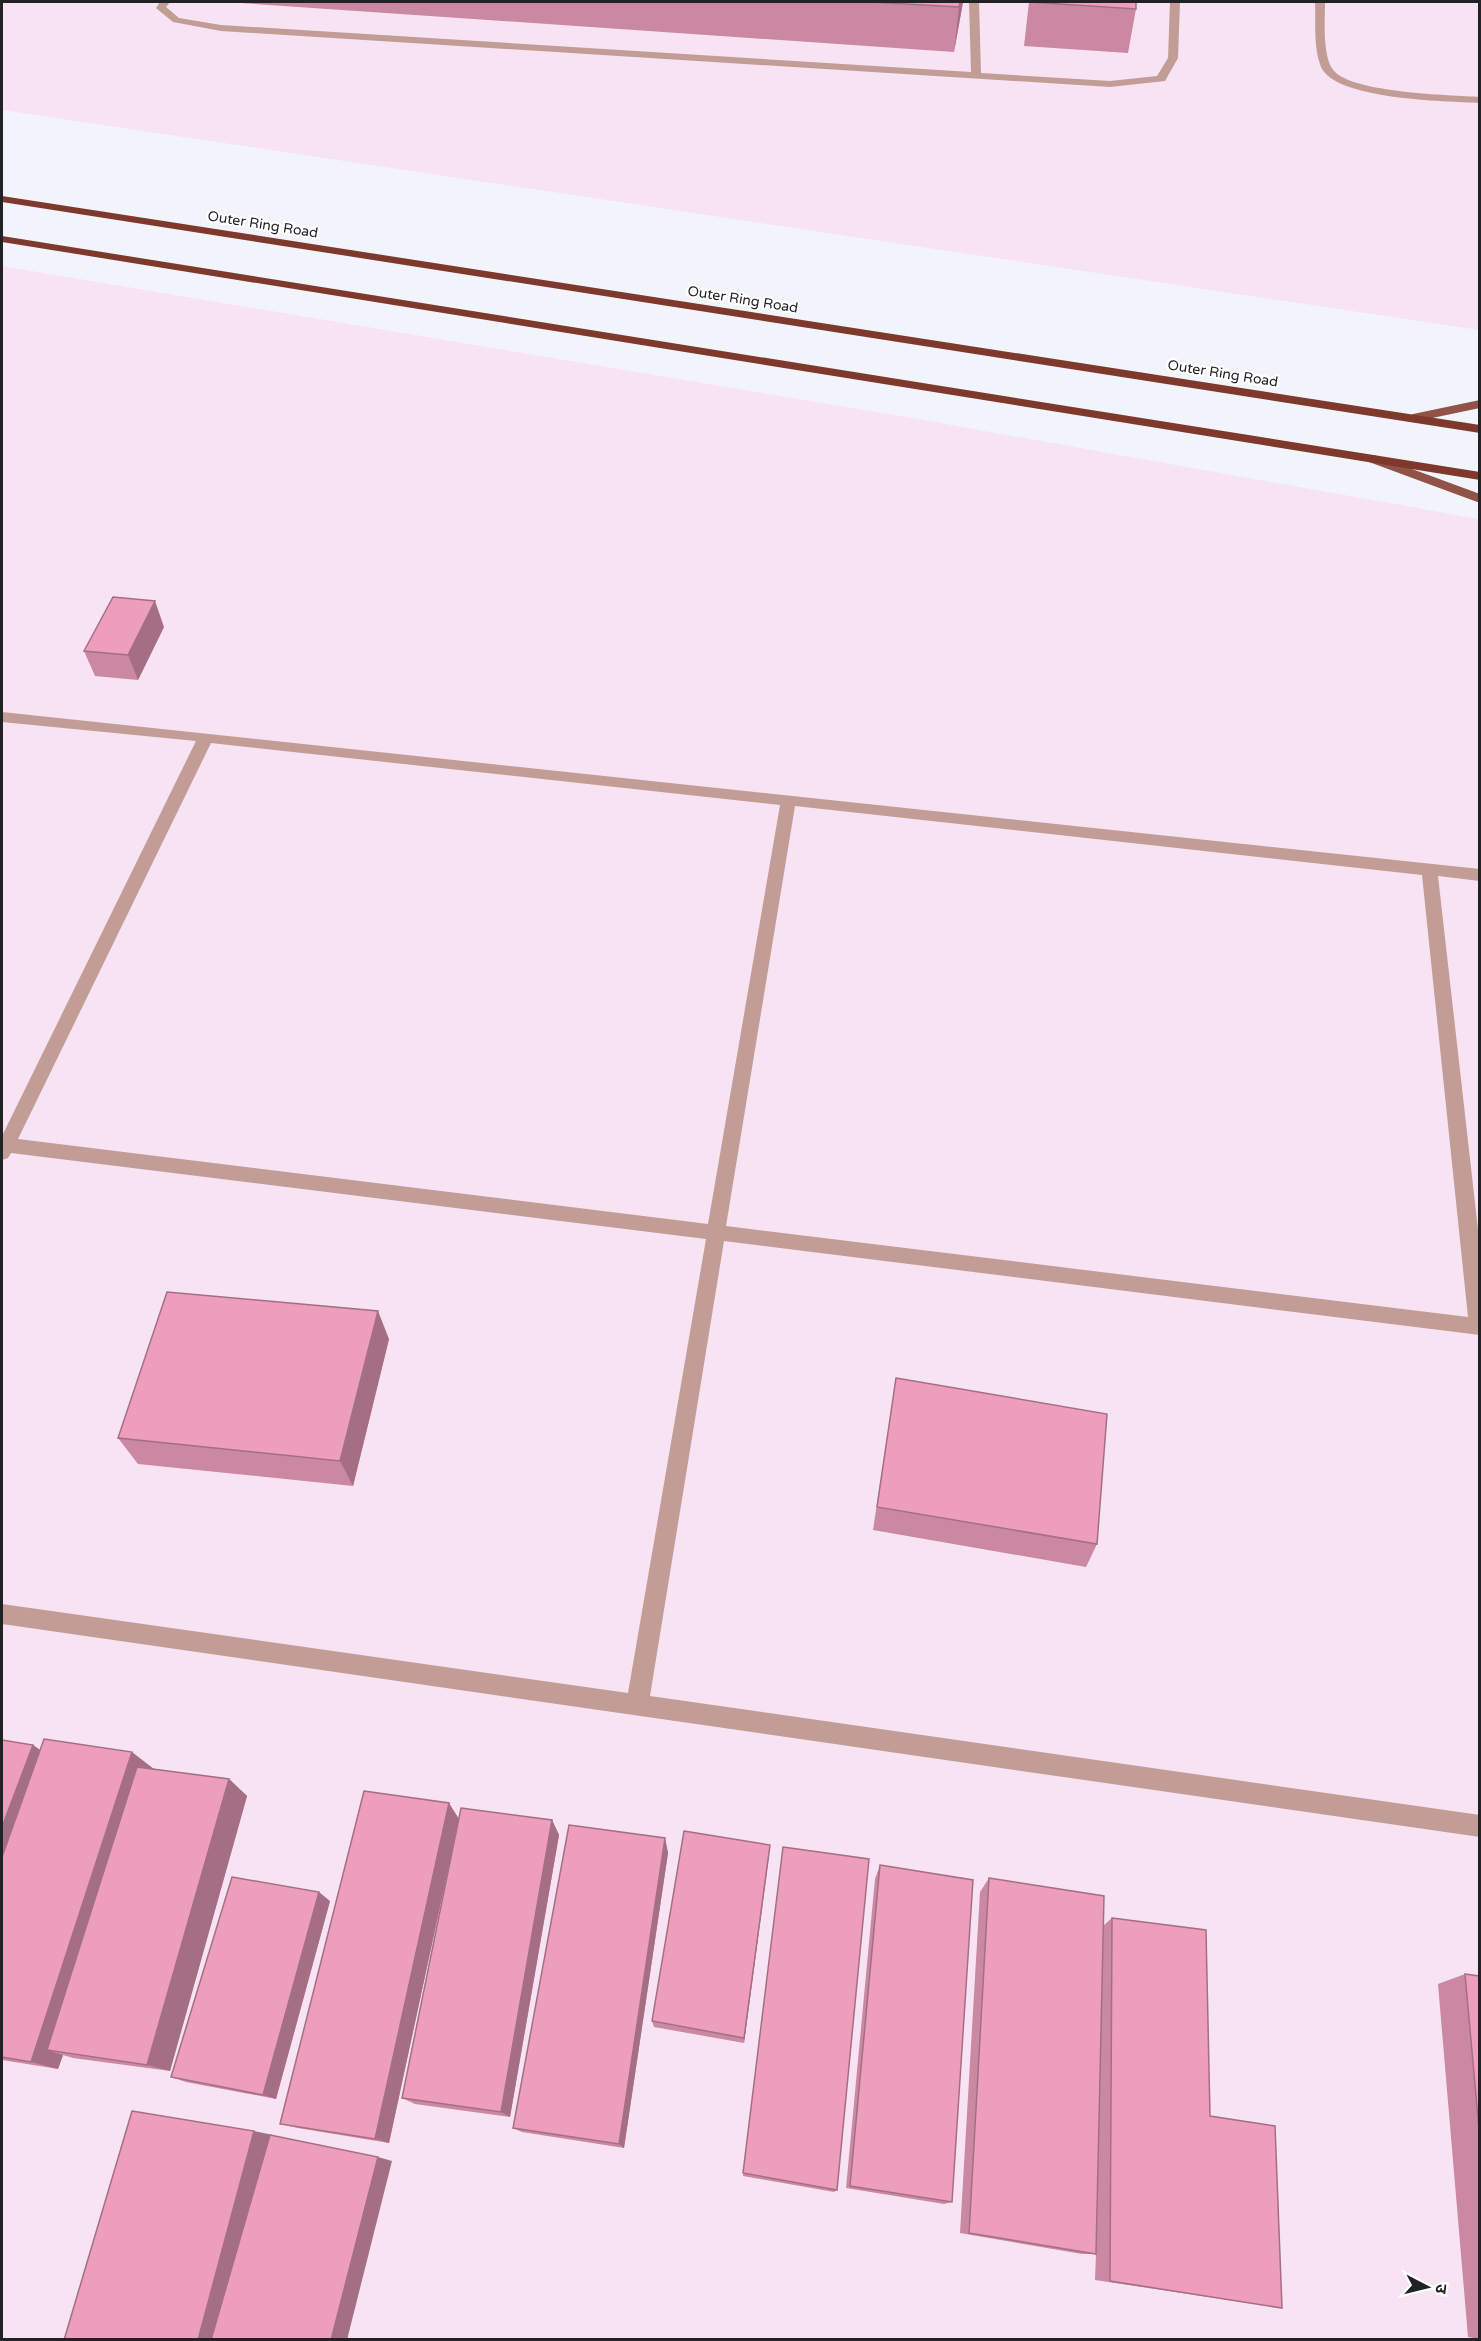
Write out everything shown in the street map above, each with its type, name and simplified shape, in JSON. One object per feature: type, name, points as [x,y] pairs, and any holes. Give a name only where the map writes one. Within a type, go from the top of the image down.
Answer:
[{"type":"highway","name":"Outer Ring Road","points":[[2,199],[1413,418]]},
{"type":"highway","points":[[2,239],[1479,476]]},
{"type":"highway","points":[[1413,418],[1479,429]]},
{"type":"main road","name":"Outer Ring Road","points":[[1413,418],[1479,404]]},
{"type":"main road","points":[[1374,459],[1479,499]]},
{"type":"lane","points":[[165,2],[160,8],[176,20],[221,28],[1110,84],[1161,79],[1173,58],[1175,2]]},
{"type":"lane","points":[[974,2],[976,76]]},
{"type":"lane","points":[[1320,2],[1323,59],[1331,74],[1347,82],[1387,92],[1479,100]]},
{"type":"lane","points":[[2,717],[206,737],[1479,875]]},
{"type":"lane","points":[[206,737],[3,1147],[715,1232],[1479,1327],[1429,870]]},
{"type":"lane","points":[[637,1706],[788,800]]},
{"type":"lane","points":[[2,1614],[1479,1826]]},
{"type":"shaded area","points":[[2,2],[1479,2],[1479,330],[2,110]]},
{"type":"shaded area","points":[[2,266],[912,418],[1479,519],[1479,2339],[2,2339]]},
{"type":"building","points":[[870,2],[960,2],[959,7]]},
{"type":"building","points":[[1029,2],[1136,2],[1136,9]]},
{"type":"building","points":[[113,597],[155,601],[128,655],[84,651]]},
{"type":"building","points":[[167,1292],[378,1311],[340,1461],[118,1438]]},
{"type":"building","points":[[896,1378],[1107,1414],[1097,1544],[877,1507]]},
{"type":"building","points":[[44,1739],[132,1752],[31,2062],[2,2057],[2,1857]]},
{"type":"building","points":[[2,1740],[33,1745],[2,1827]]},
{"type":"building","points":[[137,1767],[229,1779],[147,2065],[47,2050]]},
{"type":"building","points":[[364,1791],[449,1803],[375,2139],[280,2124]]},
{"type":"building","points":[[461,1808],[552,1820],[501,2112],[402,2098]]},
{"type":"building","points":[[569,1825],[665,1838],[619,2144],[513,2128]]},
{"type":"building","points":[[684,1831],[770,1845],[744,2038],[652,2021]]},
{"type":"building","points":[[783,1847],[869,1859],[837,2190],[743,2173]]},
{"type":"building","points":[[880,1865],[973,1880],[952,2202],[850,2186]]},
{"type":"building","points":[[232,1877],[319,1892],[263,2095],[171,2077]]},
{"type":"building","points":[[989,1878],[1104,1896],[1096,2254],[969,2233]]},
{"type":"building","points":[[1112,1918],[1206,1930],[1210,2116],[1275,2126],[1282,2308],[1110,2281]]},
{"type":"building","points":[[1465,1974],[1479,1976],[1479,2129]]},
{"type":"building","points":[[132,2111],[254,2131],[198,2340],[64,2340]]},
{"type":"building","points":[[270,2135],[378,2157],[331,2340],[211,2340]]}]
